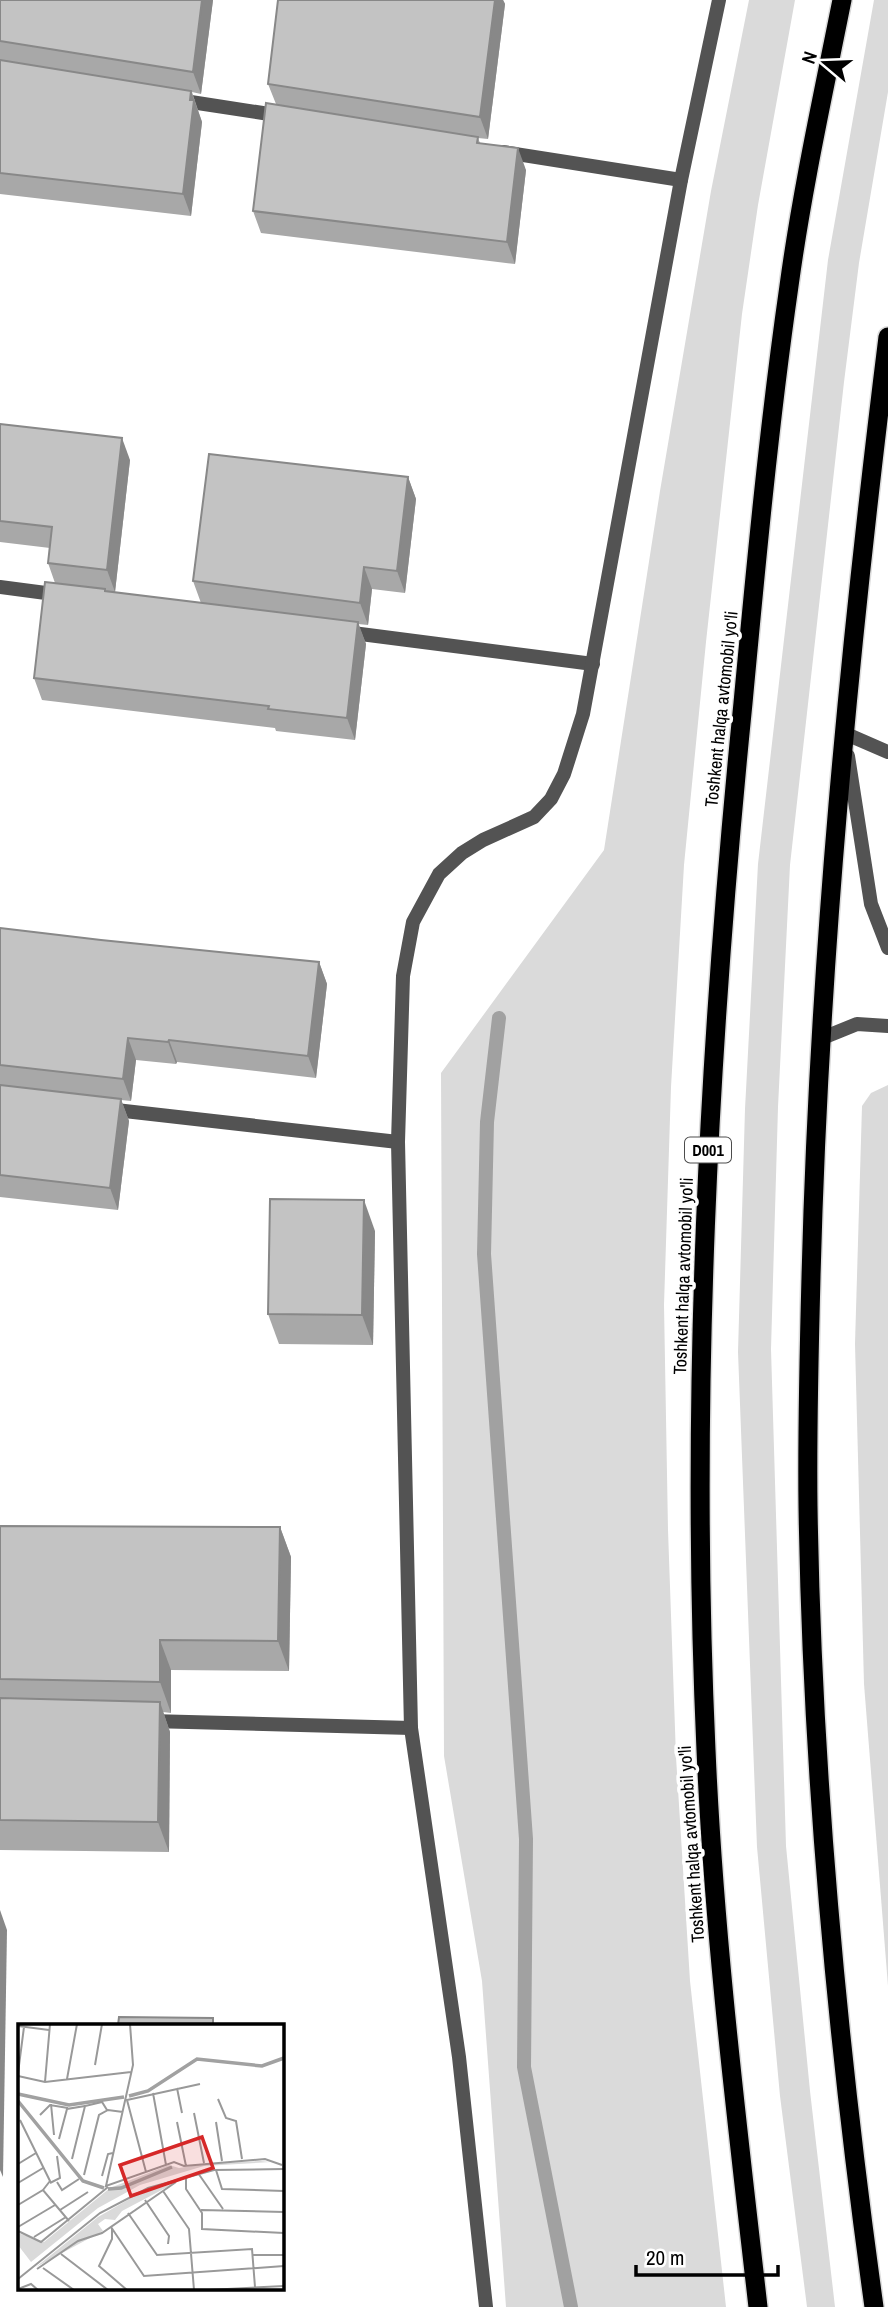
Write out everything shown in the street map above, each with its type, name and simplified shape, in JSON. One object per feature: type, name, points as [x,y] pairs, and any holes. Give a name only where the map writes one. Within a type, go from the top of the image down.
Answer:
[{"type":"highway","name":"Toshkent halqa avtomobil yo'li","points":[[758,2307],[718,1945],[706,1751],[700,1531],[701,1357],[707,1156],[725,879],[789,285],[842,0]]},
{"type":"highway","points":[[874,2307],[849,2117],[820,1811],[808,1503],[809,1363],[820,1039],[830,885],[844,733],[882,428],[888,337]]},
{"type":"street","points":[[486,2307],[459,2057],[411,1727],[398,1142],[403,976],[413,922],[439,874],[483,840],[534,817],[551,799],[564,774],[583,715],[681,180],[719,0]]},
{"type":"street","points":[[163,97],[300,119]]},
{"type":"street","points":[[490,150],[681,180]]},
{"type":"street","points":[[0,587],[69,596]]},
{"type":"street","points":[[331,630],[593,664]]},
{"type":"street","points":[[844,733],[888,751]]},
{"type":"street","points":[[844,733],[872,904],[888,948]]},
{"type":"street","points":[[820,1039],[857,1024],[888,1026]]},
{"type":"street","points":[[96,1107],[398,1142]]},
{"type":"street","points":[[137,1721],[411,1727]]},
{"type":"shaded area","points":[[749,0],[795,0],[758,205],[742,314],[706,642],[684,865],[671,1087],[664,1305],[676,1757],[690,1981],[726,2307],[506,2307],[482,1981],[444,1756],[441,1073],[604,850],[660,491],[711,191]]},
{"type":"shaded area","points":[[874,0],[888,0],[888,92],[859,263],[790,865],[778,1107],[771,1349],[786,1846],[835,2307],[807,2307],[780,2096],[757,1847],[738,1352],[745,1109],[758,864],[828,260]]},
{"type":"shaded area","points":[[888,1085],[888,1986],[864,1684],[855,1344],[862,1106],[871,1093]]},
{"type":"building","points":[[0,0],[202,0],[193,72],[0,41]]},
{"type":"building","points":[[278,0],[495,0],[480,117],[268,84]]},
{"type":"building","points":[[0,60],[191,91],[190,100],[194,100],[183,194],[0,173]]},
{"type":"building","points":[[266,103],[478,137],[477,143],[518,148],[507,242],[253,211]]},
{"type":"building","points":[[0,424],[122,438],[107,570],[48,563],[52,527],[0,521]]},
{"type":"building","points":[[209,454],[408,477],[397,571],[364,567],[360,603],[193,581]]},
{"type":"building","points":[[45,582],[358,622],[347,718],[34,678]]},
{"type":"building","points":[[0,928],[319,962],[308,1056],[128,1038],[123,1079],[0,1065]]},
{"type":"building","points":[[0,1085],[121,1099],[110,1188],[0,1175]]},
{"type":"building","points":[[270,1199],[364,1200],[362,1315],[268,1314]]},
{"type":"building","points":[[0,1526],[280,1527],[278,1641],[160,1640],[160,1682],[0,1679]]},
{"type":"building","points":[[0,1698],[160,1702],[158,1822],[0,1820]]},
{"type":"building","points":[[119,2017],[213,2018],[213,2024],[118,2024]]},
{"type":"waterway","points":[[499,1018],[487,1122],[484,1254],[526,1839],[524,2067],[571,2307]]}]
